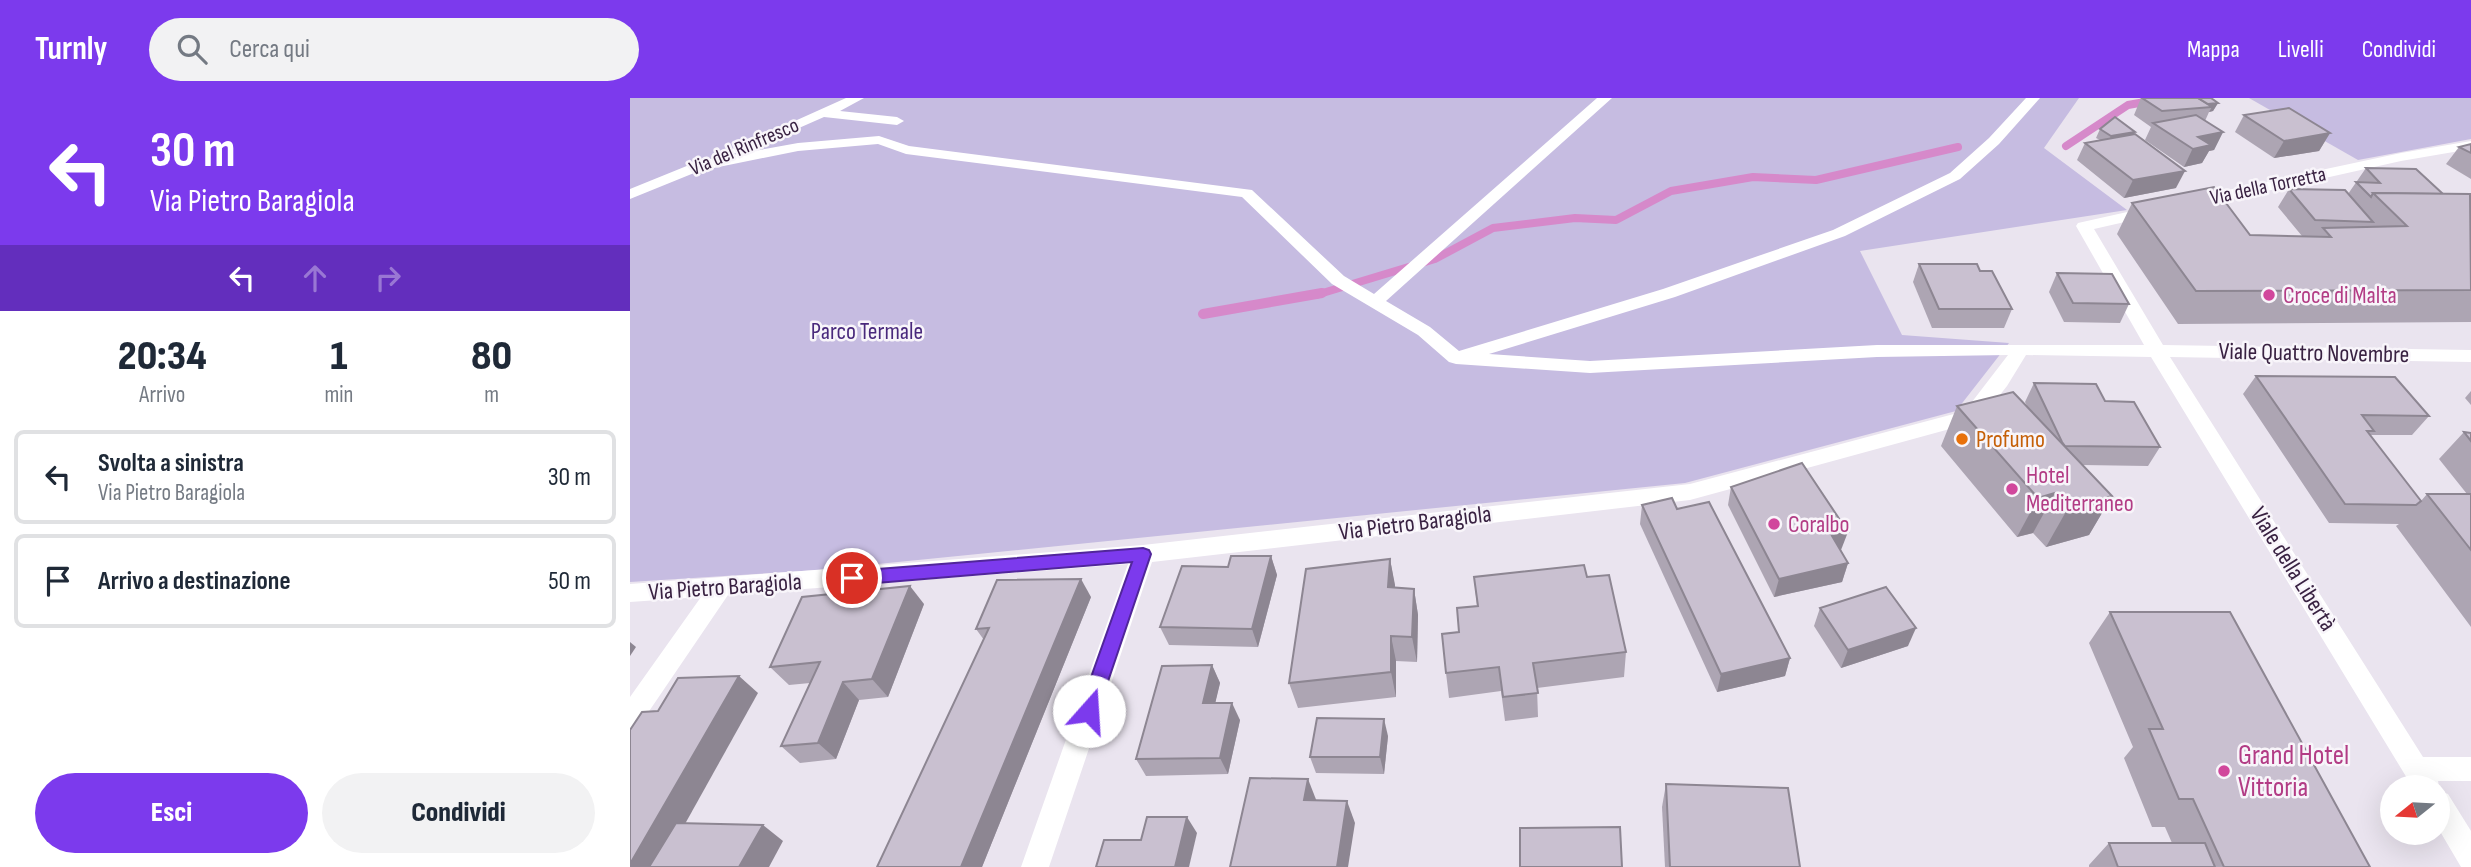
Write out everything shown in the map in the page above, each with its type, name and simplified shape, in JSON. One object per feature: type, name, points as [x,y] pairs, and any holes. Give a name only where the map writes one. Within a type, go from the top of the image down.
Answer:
[{"type":"street","name":"Via del Rinfresco","points":[[630,194],[857,98]]},
{"type":"street","points":[[1375,302],[1605,98]]},
{"type":"street","points":[[1456,358],[1669,293],[1839,233],[1955,176],[1994,141],[2033,98]]},
{"type":"street","points":[[824,113],[897,121],[879,140]]},
{"type":"street","points":[[693,168],[798,147],[879,140],[906,150],[1247,193],[1338,280],[1424,331],[1456,358],[1590,367],[1877,351],[2157,351]]},
{"type":"street","name":"Via della Torretta","points":[[2157,351],[2084,226],[2401,157],[2471,145]]},
{"type":"street","points":[[2401,157],[2418,173]]},
{"type":"street","name":"Via Pietro Baragiola","points":[[630,593],[1143,554],[1690,492],[1972,416],[2000,382],[2021,349]]},
{"type":"street","name":"Viale Quattro Novembre","points":[[2157,351],[2471,356]]},
{"type":"street","name":"Viale della Libertà","points":[[2157,351],[2420,775]]},
{"type":"street","points":[[1035,867],[1143,554]]},
{"type":"street","points":[[630,718],[720,588]]},
{"type":"street","points":[[2438,775],[2471,769]]},
{"type":"street","points":[[2450,823],[2471,857]]},
{"type":"green space","name":"Parco Termale","points":[[630,98],[2079,98],[2044,148],[2127,210],[1860,251],[1902,335],[2009,343],[1956,411],[1685,483],[818,570],[630,582]]},
{"type":"green space","points":[[2249,98],[2471,98],[2471,139],[2358,160]]},
{"type":"building","points":[[2142,98],[2198,98],[2212,107],[2162,111]]},
{"type":"building","points":[[2198,98],[2211,98],[2218,103],[2208,104]]},
{"type":"building","points":[[2289,108],[2330,133],[2284,141],[2244,115]]},
{"type":"building","points":[[2196,115],[2223,132],[2198,137],[2211,145],[2193,149],[2153,123]]},
{"type":"building","points":[[2115,117],[2135,132],[2111,136],[2100,129]]},
{"type":"building","points":[[2135,134],[2185,171],[2133,180],[2085,143]]},
{"type":"building","points":[[2471,144],[2471,153],[2459,147]]},
{"type":"building","points":[[2366,168],[2416,169],[2443,194],[2373,193],[2371,197],[2356,182],[2380,183]]},
{"type":"building","points":[[2214,187],[2250,235],[2331,237],[2323,228],[2407,226],[2373,193],[2470,194],[2471,290],[2196,291],[2132,203]]},
{"type":"building","points":[[2289,189],[2345,190],[2373,222],[2315,220]]},
{"type":"building","points":[[1919,264],[1977,264],[1980,271],[1992,271],[2012,309],[1939,309]]},
{"type":"building","points":[[2057,273],[2112,274],[2129,304],[2073,303]]},
{"type":"building","points":[[2256,376],[2395,377],[2429,416],[2362,415],[2374,431],[2367,431],[2421,501],[2416,505],[2345,504]]},
{"type":"building","points":[[2034,383],[2096,384],[2105,401],[2134,402],[2160,447],[2065,446]]},
{"type":"building","points":[[2013,392],[2112,496],[2068,508],[2055,493],[2038,498],[1957,406]]},
{"type":"building","points":[[1802,463],[1848,532],[1832,536],[1848,563],[1779,579],[1731,487]]},
{"type":"building","points":[[2427,494],[2471,494],[2471,550]]},
{"type":"building","points":[[1672,498],[1677,509],[1709,502],[1790,658],[1721,674],[1642,505]]},
{"type":"building","points":[[1231,556],[1271,556],[1252,629],[1160,627],[1182,566],[1228,567]]},
{"type":"building","points":[[1390,559],[1388,587],[1414,589],[1412,637],[1391,636],[1391,672],[1289,683],[1306,569]]},
{"type":"building","points":[[1584,565],[1587,577],[1609,575],[1626,652],[1533,663],[1538,693],[1503,697],[1499,667],[1446,673],[1442,634],[1459,632],[1457,608],[1478,606],[1474,577]]},
{"type":"building","points":[[1081,579],[961,867],[877,867],[989,628],[976,629],[997,580]]},
{"type":"building","points":[[910,586],[872,679],[843,682],[818,743],[781,746],[820,662],[770,667],[802,597]]},
{"type":"building","points":[[1886,587],[1916,628],[1848,650],[1820,608]]},
{"type":"building","points":[[2110,612],[2230,612],[2370,867],[2224,867],[2193,799],[2179,799],[2149,729],[2163,729]]},
{"type":"building","points":[[1212,665],[1203,703],[1232,703],[1220,758],[1136,759],[1162,666]]},
{"type":"building","points":[[739,676],[630,864],[630,730],[642,712],[658,711],[678,678]]},
{"type":"building","points":[[1317,718],[1384,719],[1380,757],[1310,757]]},
{"type":"building","points":[[1250,778],[1308,779],[1304,800],[1347,801],[1337,867],[1230,867]]},
{"type":"building","points":[[1666,784],[1788,788],[1800,867],[1670,867]]},
{"type":"building","points":[[1147,817],[1187,817],[1175,867],[1096,867],[1104,840],[1141,840]]},
{"type":"building","points":[[676,823],[763,825],[739,867],[649,867]]},
{"type":"building","points":[[1620,827],[1622,867],[1520,867],[1520,828]]},
{"type":"building","points":[[2109,843],[2205,843],[2215,867],[2118,867]]},
{"type":"waterway","points":[[2066,146],[2128,105],[2167,98]]},
{"type":"waterway","points":[[1316,295],[1435,259],[1493,228],[1575,218],[1616,220],[1671,191],[1753,177],[1816,180],[1958,147]]},
{"type":"waterway","points":[[1203,314],[1322,293]]},
{"type":"place","name":"Croce di Malta","points":[[2269,295]]},
{"type":"place","name":"Profumo","points":[[1962,439]]},
{"type":"place","name":"Hotel Mediterraneo","points":[[2012,489]]},
{"type":"place","name":"Coralbo","points":[[1774,524]]},
{"type":"place","name":"Grand Hotel Vittoria","points":[[2224,771]]},
{"type":"route","points":[[852,578],[1143,554],[1089,711]]}]
